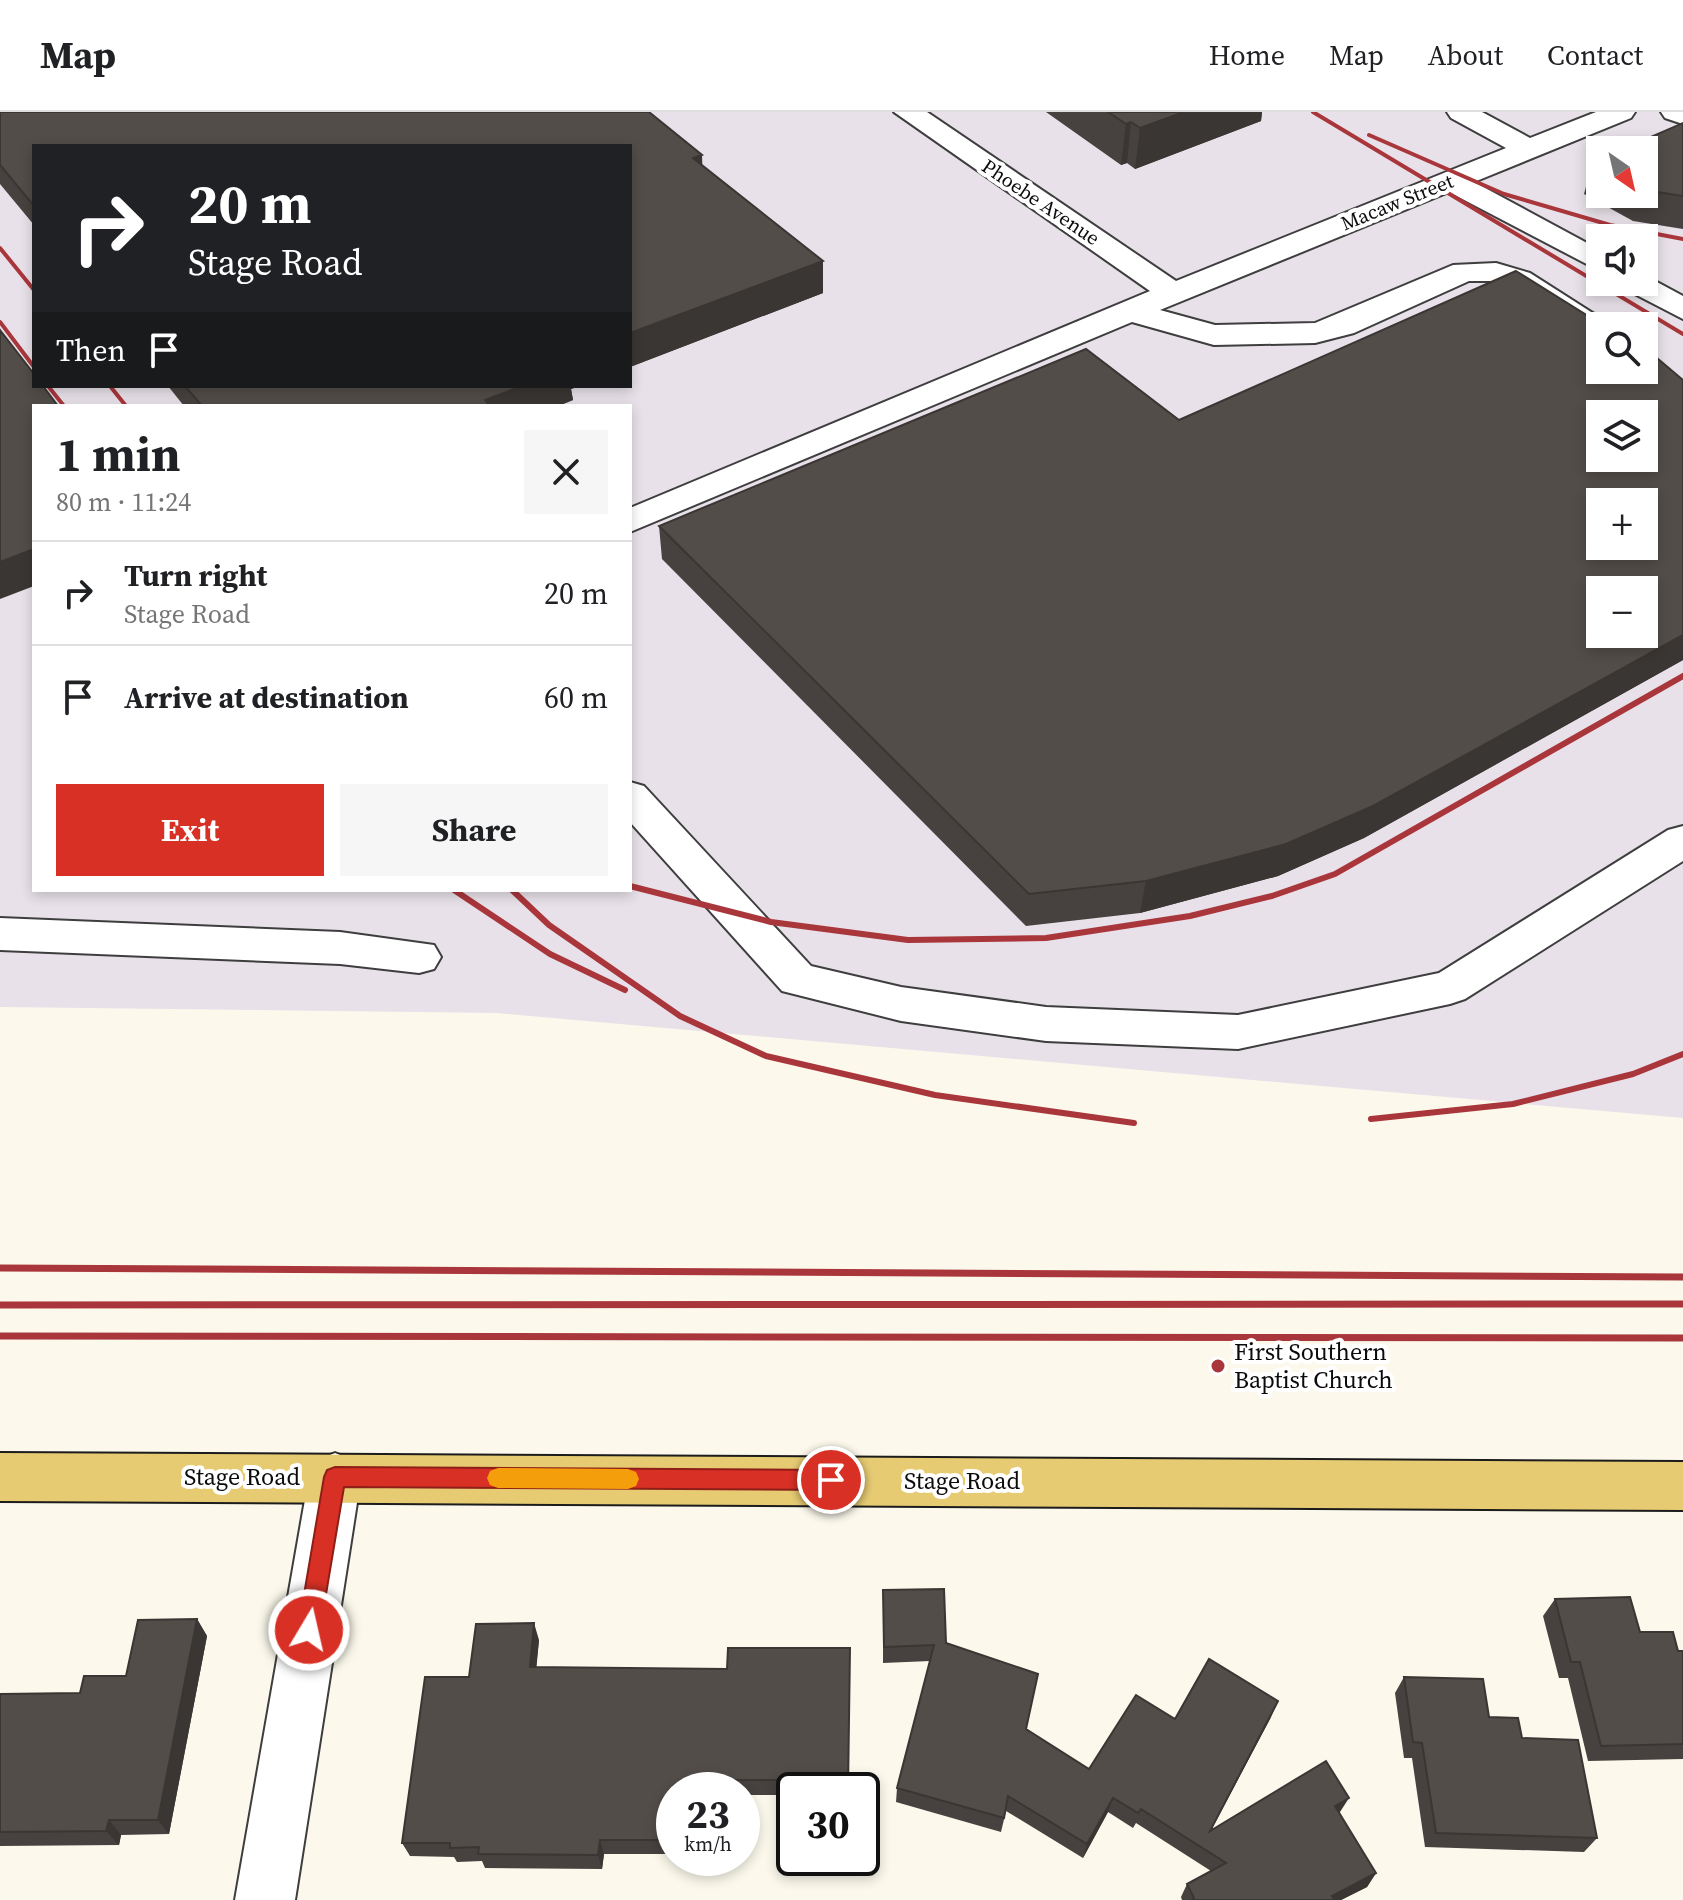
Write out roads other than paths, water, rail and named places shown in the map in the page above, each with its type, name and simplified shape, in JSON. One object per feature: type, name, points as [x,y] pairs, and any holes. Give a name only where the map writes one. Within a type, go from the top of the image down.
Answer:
[{"type":"main road","name":"Stage Road","points":[[0,1477],[1683,1486]]},
{"type":"street","name":"Phoebe Avenue","points":[[908,112],[1173,293]]},
{"type":"street","points":[[1461,112],[1528,149]]},
{"type":"street","name":"Macaw Street","points":[[632,520],[1129,311],[1621,112]]},
{"type":"street","points":[[1675,112],[1683,116]]},
{"type":"street","points":[[1450,181],[1586,254]]},
{"type":"street","points":[[1129,311],[1214,335],[1315,333],[1343,326],[1464,272],[1496,272],[1519,280],[1586,322]]},
{"type":"street","points":[[1658,295],[1683,309]]},
{"type":"street","points":[[632,798],[797,979],[901,1004],[1046,1024],[1238,1032],[1450,987],[1683,841]]},
{"type":"street","points":[[0,934],[340,948],[419,957]]},
{"type":"street","points":[[265,1900],[335,1477]]},
{"type":"railway","points":[[1313,112],[1683,334]]},
{"type":"railway","points":[[1369,135],[1504,194],[1610,225],[1683,239]]},
{"type":"railway","points":[[0,248],[32,288]]},
{"type":"railway","points":[[0,322],[32,364]]},
{"type":"railway","points":[[50,388],[62,404]]},
{"type":"railway","points":[[112,388],[124,404]]},
{"type":"railway","points":[[632,887],[771,922],[908,940],[1046,938],[1190,916],[1272,896],[1335,874],[1683,676]]},
{"type":"railway","points":[[457,892],[550,954],[625,990]]},
{"type":"railway","points":[[514,892],[549,925],[680,1016],[766,1056],[935,1095],[1134,1123]]},
{"type":"railway","points":[[1371,1119],[1513,1104],[1633,1074],[1683,1054]]},
{"type":"railway","points":[[0,1268],[1683,1277]]},
{"type":"railway","points":[[0,1305],[1683,1304]]},
{"type":"railway","points":[[0,1336],[1683,1338]]},
{"type":"place","name":"First Southern Baptist Church","points":[[1218,1366]]}]
